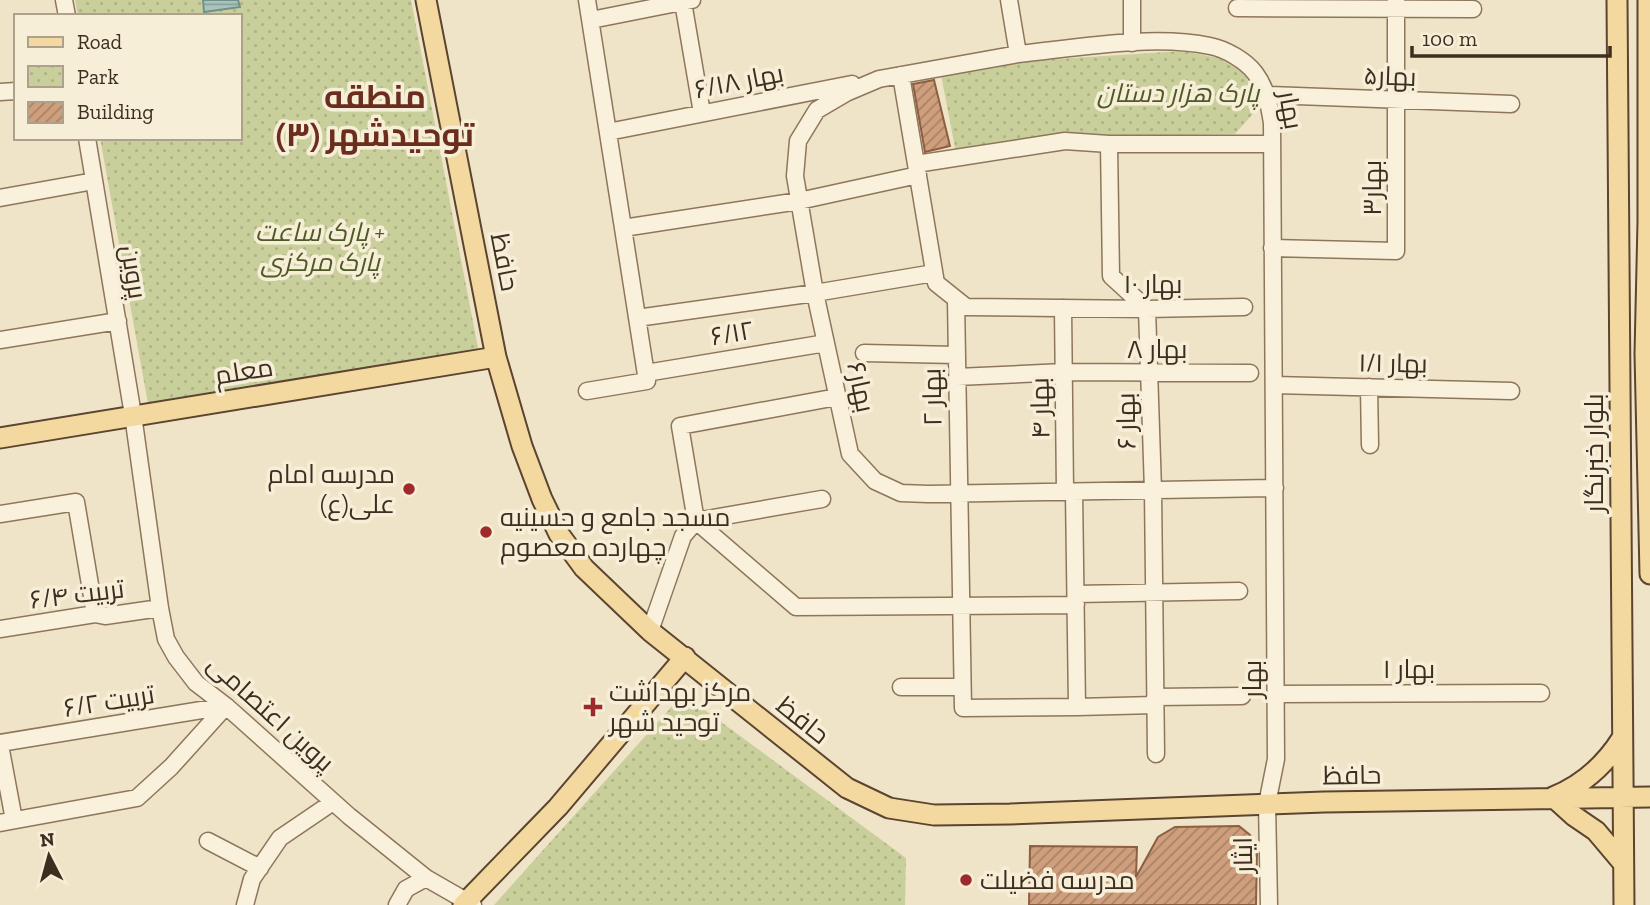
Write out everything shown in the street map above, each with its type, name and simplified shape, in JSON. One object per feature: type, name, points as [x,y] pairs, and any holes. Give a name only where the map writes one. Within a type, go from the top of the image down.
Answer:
[{"type":"main road","name":"حافظ","points":[[426,0],[496,357],[522,446],[542,499],[559,534],[584,568],[650,631],[847,788],[889,808],[934,815],[1267,804],[1650,797]]},
{"type":"main road","name":"بلوار خبرنگار","points":[[1617,0],[1624,905]]},
{"type":"main road","name":"بلوار خبرنگار","points":[[1648,0],[1645,354],[1650,574]]},
{"type":"main road","name":"معلم","points":[[0,438],[496,357]]},
{"type":"main road","points":[[467,903],[558,807],[685,657]]},
{"type":"main road","points":[[1622,738],[1608,760],[1573,789],[1553,797],[1596,831],[1623,863]]},
{"type":"street","points":[[587,0],[646,373]]},
{"type":"street","points":[[1009,0],[1018,54]]},
{"type":"street","points":[[1132,0],[1132,43]]},
{"type":"street","points":[[591,20],[688,1],[702,113]]},
{"type":"street","points":[[1237,8],[1396,4],[1473,9]]},
{"type":"street","name":"بهار۳","points":[[1272,248],[1396,251],[1396,4]]},
{"type":"street","name":"بهار","points":[[1018,54],[1132,43],[1212,46],[1236,57],[1254,72],[1268,96],[1272,123],[1276,759],[1267,804]]},
{"type":"street","name":"بهار۶","points":[[1018,54],[878,79],[817,110],[798,141],[794,176],[815,293],[850,454],[875,481],[901,493],[1275,488]]},
{"type":"street","points":[[901,75],[936,283],[956,300]]},
{"type":"street","name":"بهار ۶/۱۸","points":[[608,132],[878,79]]},
{"type":"street","name":"بهار۵","points":[[1268,96],[1511,104]]},
{"type":"street","name":"پروین","points":[[87,140],[133,415]]},
{"type":"street","points":[[623,228],[799,201],[917,169],[1065,141],[1109,144],[1272,144]]},
{"type":"street","points":[[1109,144],[1111,275],[1147,309]]},
{"type":"street","points":[[0,198],[94,181]]},
{"type":"street","points":[[637,318],[934,273]]},
{"type":"street","name":"بهار ۱۰","points":[[956,300],[966,307],[1063,316],[1147,309],[1244,307]]},
{"type":"street","name":"بهار ۲","points":[[956,300],[962,687]]},
{"type":"street","name":"بهار ۶","points":[[1147,309],[1153,490],[1156,754]]},
{"type":"street","name":"بهار ۴","points":[[1063,316],[1076,599],[1077,707]]},
{"type":"street","points":[[0,340],[118,321]]},
{"type":"street","name":"۶/۱۲","points":[[587,391],[647,381],[646,373],[826,342]]},
{"type":"street","points":[[863,353],[956,355]]},
{"type":"street","name":"بهار ۸","points":[[957,377],[1064,372],[1250,373]]},
{"type":"street","name":"بهار ۱/۱","points":[[1274,385],[1511,391]]},
{"type":"street","points":[[1369,387],[1370,445]]},
{"type":"street","points":[[837,397],[680,426],[696,521],[796,607],[960,606],[1154,593],[1239,591]]},
{"type":"street","name":"پروین اعتصامی","points":[[133,415],[160,608],[166,639],[176,657],[196,683],[226,706],[333,802],[426,878],[467,903]]},
{"type":"street","points":[[650,631],[683,536],[696,521],[822,499]]},
{"type":"street","points":[[0,514],[76,502],[95,614]]},
{"type":"street","name":"تربیت ۶/۴","points":[[0,629],[95,614],[105,616],[160,608]]},
{"type":"street","points":[[901,687],[962,687],[962,708],[1077,707],[1242,696]]},
{"type":"street","name":"بهار ۱","points":[[1276,694],[1541,693]]},
{"type":"street","points":[[0,744],[7,821],[137,798],[171,767],[226,706]]},
{"type":"street","name":"تربیت ۶/۲","points":[[0,744],[226,706]]},
{"type":"street","points":[[245,905],[252,879],[280,838],[333,802]]},
{"type":"street","name":"ایثار","points":[[1267,804],[1269,905]]},
{"type":"street","points":[[208,841],[260,868]]},
{"type":"street","points":[[397,905],[405,889],[426,878]]},
{"type":"green space","name":"پارک ساعت + پارک مرکزی","points":[[75,0],[411,0],[480,358],[150,415],[100,140],[242,140],[242,14],[78,14]]},
{"type":"green space","name":"پارک هزار دستان","points":[[1183,51],[1218,58],[1244,72],[1259,107],[1235,134],[1128,136],[956,153],[941,75],[1025,61]]},
{"type":"green space","points":[[683,694],[906,858],[905,905],[494,905]]},
{"type":"water","points":[[203,0],[238,0],[240,7],[204,12]]},
{"type":"building","points":[[934,80],[950,146],[925,152],[913,84]]},
{"type":"building","points":[[1239,826],[1250,835],[1257,849],[1256,905],[1029,905],[1030,846],[1137,847],[1136,877],[1158,837],[1175,827]]},
{"type":"place","name":"مدرسه امام علی(ع)","points":[[409,489]]},
{"type":"place","name":"مسجد جامع و حسینیه چهارده معصوم","points":[[486,532]]},
{"type":"place","name":"مرکز بهداشت توحید شهر","points":[[593,707]]},
{"type":"place","name":"مدرسه فضیلت","points":[[966,880]]},
{"type":"district","name":"منطقه توحیدشهر (۳)","points":[[375,115]]}]
